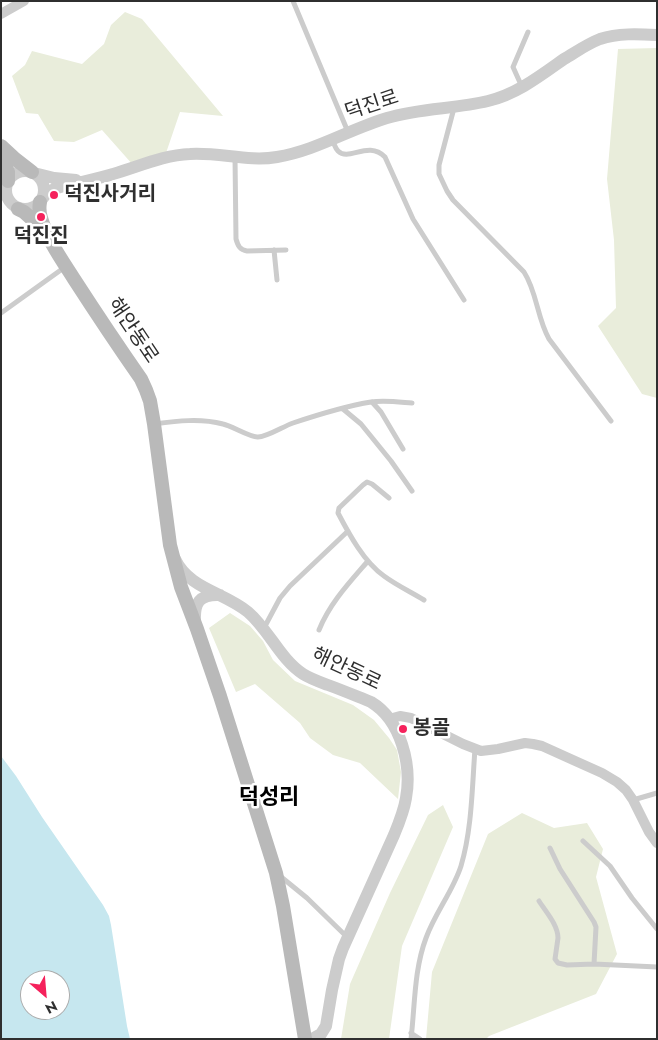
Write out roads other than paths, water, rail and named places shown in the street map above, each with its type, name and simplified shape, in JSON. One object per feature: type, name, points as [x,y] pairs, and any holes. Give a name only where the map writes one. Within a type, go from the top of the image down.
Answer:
[{"type":"main road","points":[[1,146],[32,172]]},
{"type":"main road","points":[[1,155],[8,172],[5,186]]},
{"type":"main road","name":"해안동로","points":[[40,202],[41,217],[50,239],[100,319],[141,379],[150,401],[170,545],[181,587],[223,705],[276,873],[305,1039]]},
{"type":"main road","name":"해안동로","points":[[11,205],[24,212],[37,223],[50,239]]},
{"type":"street","points":[[3,10],[24,1]]},
{"type":"street","name":"덕진로","points":[[88,180],[111,175],[175,155],[218,154],[235,157],[277,157],[307,149],[390,117],[454,108],[500,97],[522,88],[579,49],[602,38],[627,35],[657,35]]},
{"type":"street","points":[[27,171],[54,178],[88,180],[54,190],[46,194],[36,207],[24,210],[11,205],[5,186],[16,173],[27,171]]},
{"type":"street","points":[[32,172],[42,180],[44,185],[45,191],[40,202]]},
{"type":"street","name":"해안동로","points":[[170,545],[178,565],[189,578],[239,605],[248,612],[264,629],[289,662],[304,675],[378,706],[389,719],[400,738],[406,766],[406,798],[402,816],[347,937],[339,959],[334,980],[326,1039]]},
{"type":"street","points":[[195,622],[194,612],[199,601],[204,597],[220,595]]},
{"type":"street","points":[[389,719],[400,716],[411,718],[475,749],[488,751],[525,743],[542,746],[573,760],[609,777],[626,790],[656,843]]},
{"type":"street","points":[[301,1017],[305,1024],[312,1027],[321,1027],[328,1021]]},
{"type":"street","points":[[312,1039],[324,1031],[328,1021]]},
{"type":"lane","points":[[293,1],[348,132]]},
{"type":"lane","points":[[522,88],[513,67],[528,32]]},
{"type":"lane","points":[[454,108],[438,174],[453,200],[524,272],[530,281],[543,329],[611,421]]},
{"type":"lane","points":[[332,139],[340,153],[345,154],[369,150],[380,152],[413,219],[464,300]]},
{"type":"lane","points":[[235,157],[237,245],[242,250],[247,251],[286,250]]},
{"type":"lane","points":[[274,250],[277,280]]},
{"type":"lane","points":[[1,313],[66,266]]},
{"type":"lane","points":[[154,424],[179,421],[212,421],[236,428],[252,437],[258,437],[287,425],[372,402],[388,401],[412,404]]},
{"type":"lane","points":[[372,402],[382,412],[403,449]]},
{"type":"lane","points":[[343,409],[361,424],[412,491]]},
{"type":"lane","points":[[388,498],[368,482],[363,484],[339,508],[338,513],[368,561],[384,576],[424,600]]},
{"type":"lane","points":[[264,629],[280,598],[290,586],[348,531]]},
{"type":"lane","points":[[319,630],[325,616],[339,595],[368,561]]},
{"type":"lane","points":[[420,1039],[411,1036],[418,968],[426,937],[456,878],[463,856],[469,819],[475,749]]},
{"type":"lane","points":[[633,800],[657,793]]},
{"type":"lane","points":[[584,841],[610,866],[632,898],[657,928]]},
{"type":"lane","points":[[550,848],[560,869],[596,927],[594,964]]},
{"type":"lane","points":[[276,873],[307,898],[347,937]]},
{"type":"lane","points":[[539,901],[557,931],[555,959],[558,963],[574,966],[594,964],[657,967]]},
{"type":"water","points":[[1,756],[109,916],[130,1039],[1,1039]]},
{"type":"place","name":"덕진사거리","points":[[54,195]]},
{"type":"place","name":"덕진진","points":[[41,217]]},
{"type":"place","name":"봉골","points":[[403,729]]},
{"type":"district","name":"덕성리","points":[[269,799]]}]
